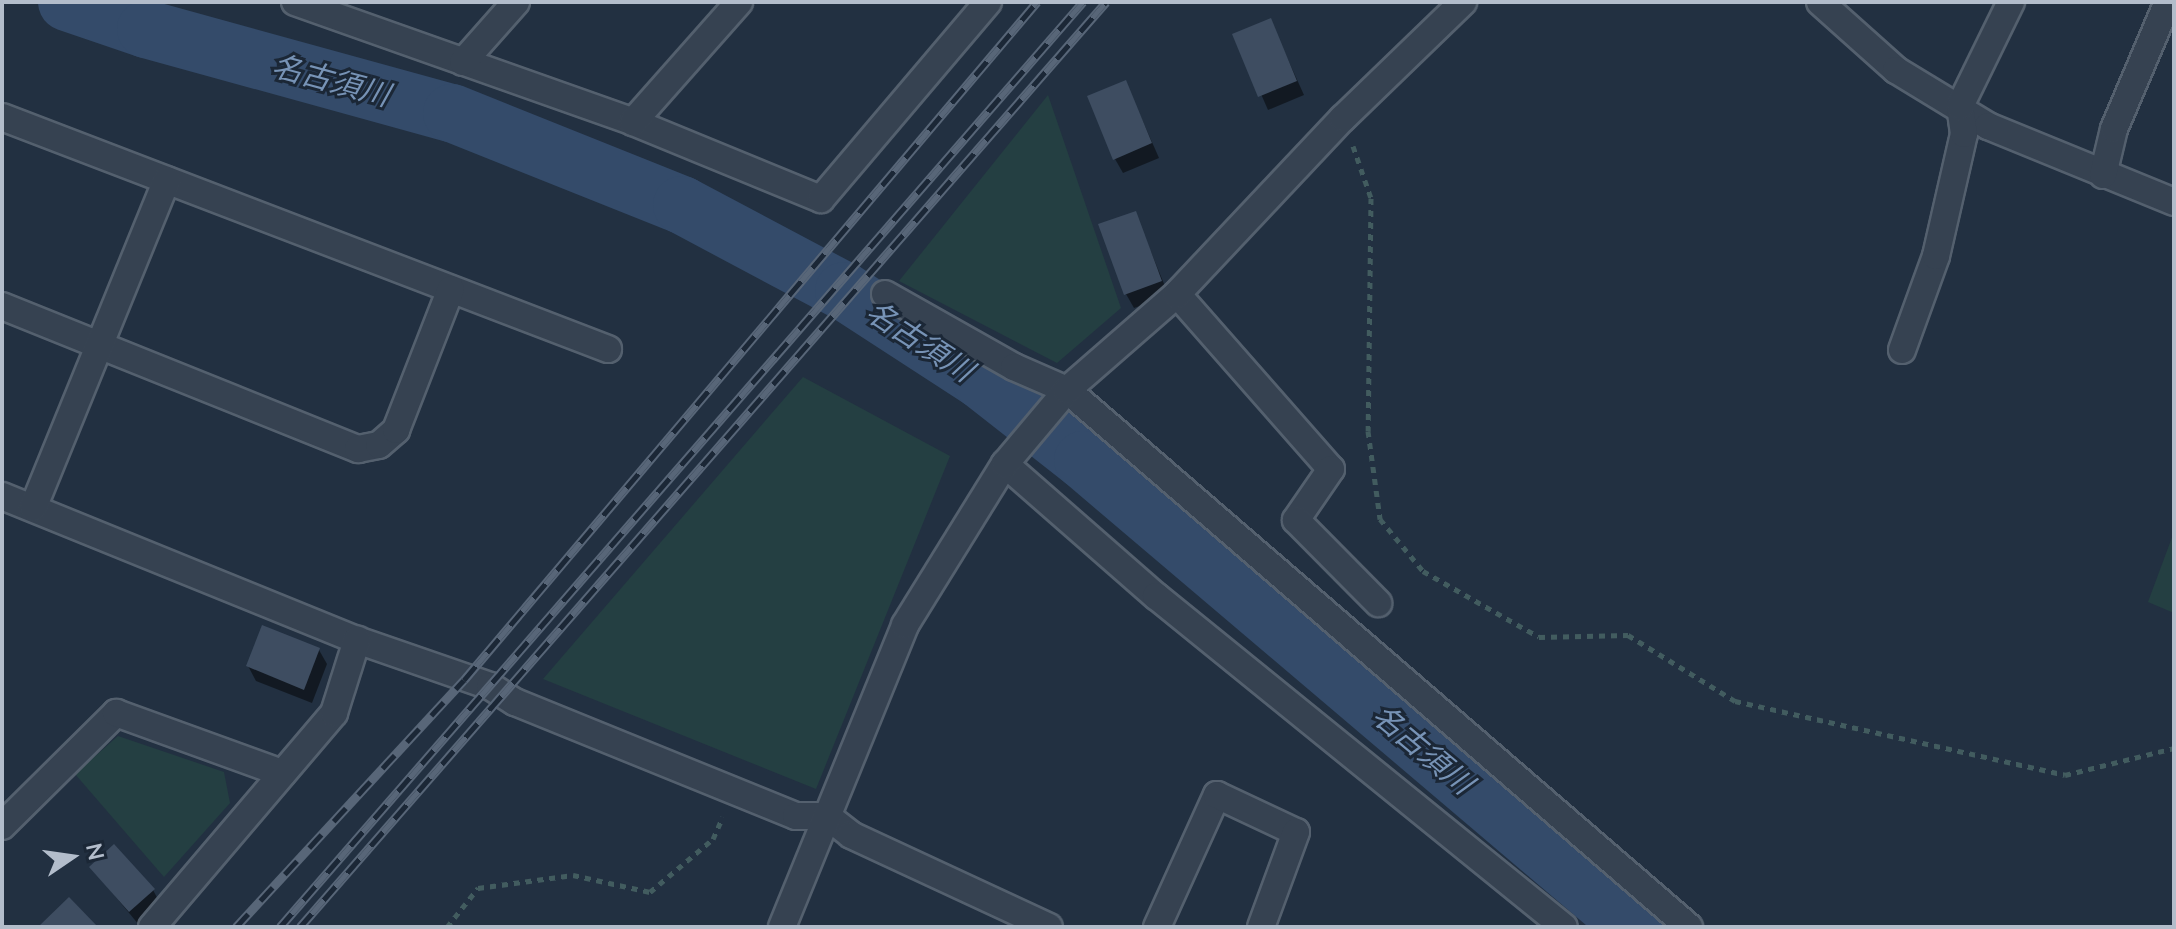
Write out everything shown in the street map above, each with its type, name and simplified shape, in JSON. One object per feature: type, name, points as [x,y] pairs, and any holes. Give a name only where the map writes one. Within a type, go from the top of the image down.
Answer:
[{"type":"street","points":[[295,2],[633,122],[821,199],[988,2]]},
{"type":"street","points":[[463,62],[516,2]]},
{"type":"street","points":[[633,122],[739,2]]},
{"type":"street","points":[[782,927],[905,625],[1005,464],[1067,390],[1177,294],[1343,118],[1463,2]]},
{"type":"street","points":[[1820,2],[1896,70],[1960,106],[1988,126],[2174,202]]},
{"type":"street","points":[[1902,350],[1936,256],[1964,134],[1960,106],[2011,2]]},
{"type":"street","points":[[2103,175],[2114,129],[2168,2]]},
{"type":"street","points":[[2,117],[608,349]]},
{"type":"street","points":[[33,508],[167,180]]},
{"type":"street","points":[[2,306],[358,449],[379,445],[396,430],[451,289]]},
{"type":"street","points":[[885,294],[1014,367],[1067,390],[1689,927]]},
{"type":"street","points":[[1177,294],[1331,469],[1296,520],[1378,603]]},
{"type":"street","points":[[1005,464],[1156,596],[1564,927]]},
{"type":"street","points":[[2,496],[357,640],[490,686],[515,702],[796,816],[827,816],[851,835],[1049,927]]},
{"type":"street","points":[[152,927],[334,713],[357,640]]},
{"type":"street","points":[[2,826],[116,713],[282,773]]},
{"type":"street","points":[[1157,927],[1217,795],[1296,832],[1261,927]]},
{"type":"path","points":[[1343,118],[1371,198],[1368,431],[1380,519],[1423,571],[1539,637],[1628,635],[1735,701],[2065,775],[2174,748]]},
{"type":"path","points":[[447,927],[478,888],[573,875],[650,892],[713,839],[735,791]]},
{"type":"green space","points":[[1048,95],[1121,308],[1057,363],[899,281]]},
{"type":"green space","points":[[803,377],[950,456],[816,789],[543,679]]},
{"type":"green space","points":[[2174,532],[2174,613],[2148,602]]},
{"type":"green space","points":[[118,736],[224,772],[230,803],[164,877],[75,774]]},
{"type":"building","points":[[1271,18],[1297,81],[1258,97],[1232,34]]},
{"type":"building","points":[[1126,80],[1152,143],[1113,160],[1087,96]]},
{"type":"building","points":[[1136,211],[1162,281],[1124,295],[1098,224]]},
{"type":"building","points":[[262,625],[320,648],[304,690],[246,666]]},
{"type":"building","points":[[114,844],[155,889],[129,912],[89,867]]},
{"type":"building","points":[[69,897],[98,927],[38,927]]},
{"type":"waterway","name":"名古須川","points":[[67,2],[146,29],[452,113],[682,205],[844,291],[981,380],[1083,460],[1633,927]]},
{"type":"railway","points":[[236,927],[464,680],[1037,2]]},
{"type":"railway","points":[[280,927],[1083,2]]},
{"type":"railway","points":[[300,927],[1106,2]]}]
